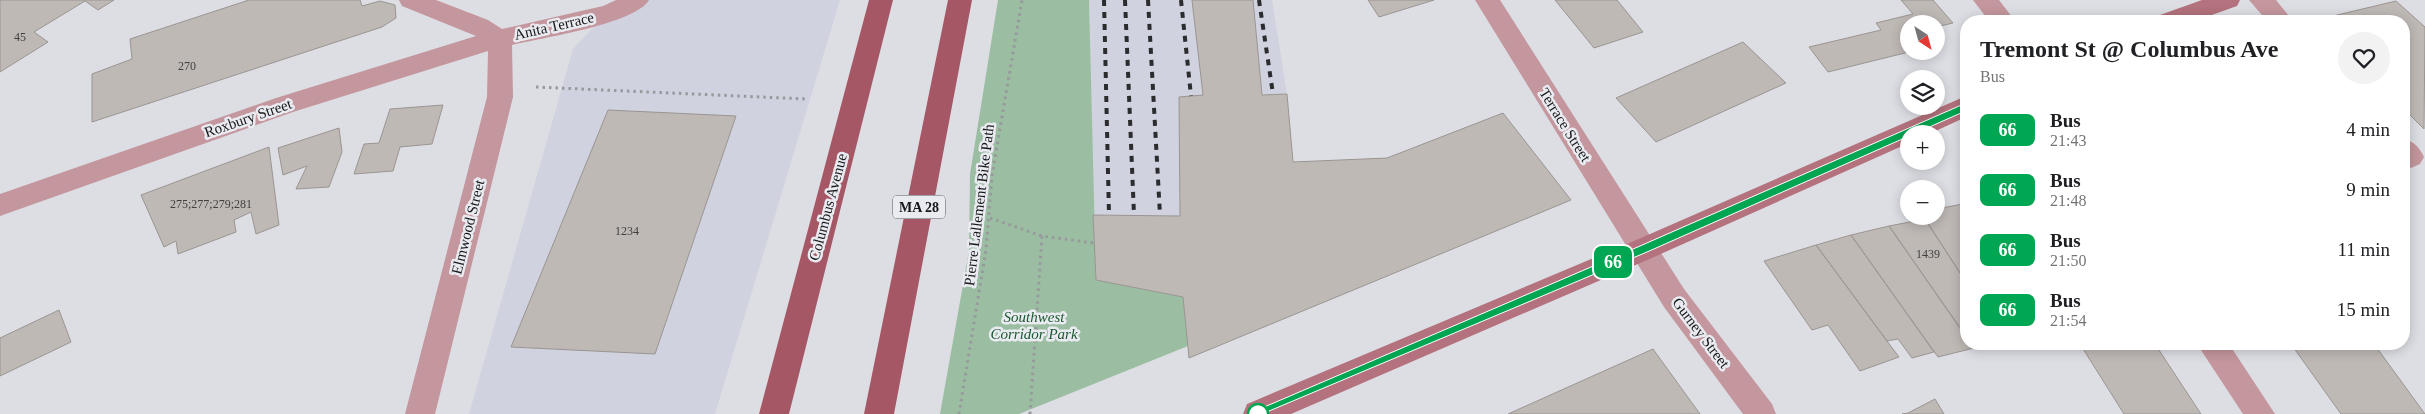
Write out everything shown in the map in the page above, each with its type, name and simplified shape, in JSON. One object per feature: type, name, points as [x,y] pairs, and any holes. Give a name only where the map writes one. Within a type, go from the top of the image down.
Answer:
[{"type":"main road","name":"Columbus Avenue","points":[[774,414],[881,0]]},
{"type":"main road","name":"MA 28","points":[[879,414],[960,0]]},
{"type":"main road","points":[[2186,15],[2228,0]]},
{"type":"main road","points":[[1258,414],[1644,249],[1960,109]]},
{"type":"street","points":[[412,0],[479,26],[498,39]]},
{"type":"street","name":"Anita Terrace","points":[[498,39],[608,14],[637,0]]},
{"type":"street","name":"Terrace Street","points":[[1487,0],[1644,249]]},
{"type":"street","points":[[1985,0],[1998,15]]},
{"type":"street","points":[[2261,0],[2275,15]]},
{"type":"street","name":"Elmwood Street","points":[[420,414],[495,116],[500,85],[501,55],[498,39]]},
{"type":"street","name":"Roxbury Street","points":[[0,205],[83,174],[285,105],[498,39]]},
{"type":"street","name":"Gurney Street","points":[[1644,249],[1674,298],[1761,414]]},
{"type":"street","points":[[2216,350],[2260,414]]},
{"type":"path","name":"Pierre Lallement Bike Path","points":[[959,414],[990,218],[992,175],[1022,0]]},
{"type":"path","points":[[500,85],[806,99]]},
{"type":"path","points":[[990,218],[1042,236],[1094,243]]},
{"type":"path","points":[[1030,414],[1042,236]]},
{"type":"shaded area","points":[[619,0],[840,0],[715,414],[469,414],[573,49]]},
{"type":"shaded area","points":[[1089,0],[1192,0],[1203,95],[1179,97],[1180,216],[1093,215]]},
{"type":"shaded area","points":[[1253,0],[1272,0],[1287,94],[1262,95]]},
{"type":"green space","name":"Southwest Corridor Park","points":[[998,0],[1089,0],[1096,280],[1183,297],[1188,346],[1019,414],[940,414],[969,251],[970,174]]},
{"type":"building","points":[[0,0],[114,0],[98,10],[85,1],[34,32],[48,42],[0,72]]},
{"type":"building","points":[[249,0],[360,0],[362,6],[380,1],[395,5],[396,18],[382,27],[92,122],[92,74],[132,59],[130,39]]},
{"type":"building","points":[[1192,0],[1253,0],[1262,95],[1287,94],[1293,162],[1387,158],[1503,113],[1571,200],[1189,358],[1183,297],[1096,280],[1093,215],[1180,216],[1179,97],[1203,95]]},
{"type":"building","points":[[1368,0],[1434,0],[1379,17]]},
{"type":"building","points":[[1555,0],[1617,0],[1643,32],[1594,48]]},
{"type":"building","points":[[1901,0],[1933,0],[1953,23],[1945,25],[1945,15],[1909,15],[1913,14]]},
{"type":"building","points":[[2396,1],[2425,27],[2424,129],[2410,115],[2410,15],[2337,15]]},
{"type":"building","points":[[1900,17],[1900,54],[1828,72],[1809,47],[1881,30],[1876,23]]},
{"type":"building","points":[[1743,42],[1786,83],[1656,142],[1616,98]]},
{"type":"building","points":[[443,105],[432,144],[400,147],[393,171],[354,174],[364,144],[379,143],[390,109]]},
{"type":"building","points":[[608,110],[736,116],[655,354],[511,347]]},
{"type":"building","points":[[339,128],[342,152],[329,187],[296,189],[307,166],[283,175],[278,148]]},
{"type":"building","points":[[269,147],[279,225],[256,234],[251,212],[234,220],[236,232],[178,254],[176,241],[164,247],[141,195]]},
{"type":"building","points":[[1960,205],[1960,273],[1929,225],[1945,225],[1945,207]]},
{"type":"building","points":[[1900,224],[1929,225],[1960,273],[1959,326],[1889,226]]},
{"type":"building","points":[[1889,226],[1960,328],[1960,350],[1966,350],[1938,357],[1851,235]]},
{"type":"building","points":[[1851,235],[1934,352],[1912,358],[1898,339],[1887,341],[1816,245]]},
{"type":"building","points":[[1816,245],[1899,357],[1860,371],[1828,325],[1812,330],[1764,261]]},
{"type":"building","points":[[59,310],[71,342],[0,376],[0,338]]},
{"type":"building","points":[[1653,349],[1700,414],[1508,414]]},
{"type":"building","points":[[2084,350],[2159,350],[2201,414],[2124,414]]},
{"type":"building","points":[[2295,350],[2378,350],[2425,414],[2341,414]]},
{"type":"building","points":[[1935,399],[1944,414],[1902,414],[1908,413]]},
{"type":"railway","points":[[1104,0],[1109,215]]},
{"type":"railway","points":[[1125,0],[1134,215]]},
{"type":"railway","points":[[1148,0],[1160,215]]},
{"type":"railway","points":[[1181,0],[1191,96]]},
{"type":"railway","points":[[1259,0],[1273,94]]},
{"type":"bus line","name":"66","points":[[1258,414],[1644,249],[1960,109]]}]
